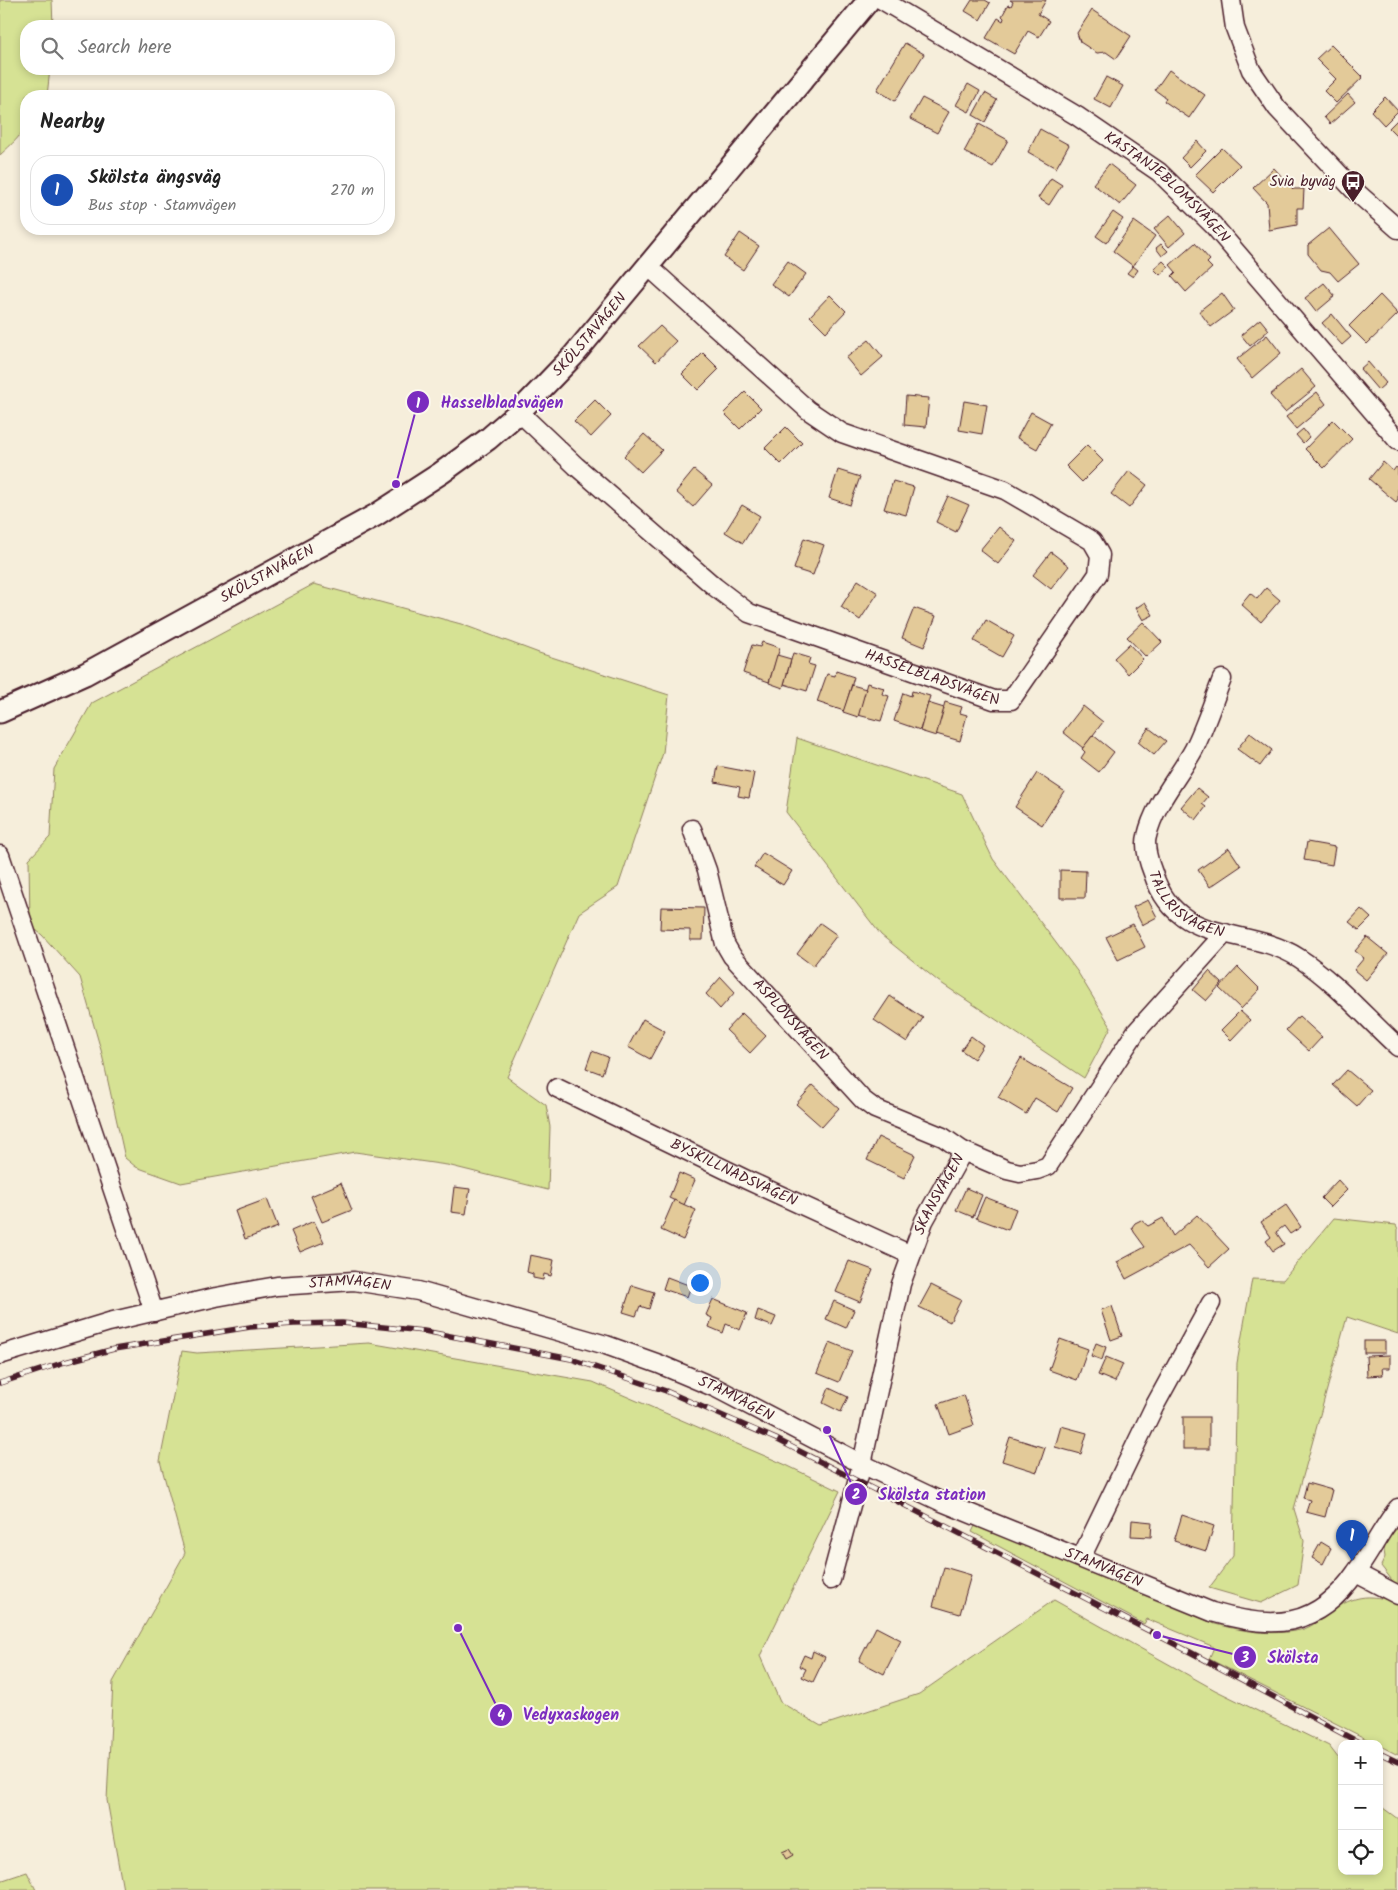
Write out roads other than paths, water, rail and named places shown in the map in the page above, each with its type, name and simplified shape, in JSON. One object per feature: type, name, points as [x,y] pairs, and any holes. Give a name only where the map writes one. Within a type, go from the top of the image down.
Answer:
[{"type":"street","name":"SKÖLSTAVÄGEN","points":[[0,712],[86,674],[376,515],[441,474],[519,412],[573,356],[869,0]]},
{"type":"street","name":"KASTANJEBLOMSVÄGEN","points":[[882,0],[1077,116],[1159,172],[1213,225],[1398,440]]},
{"type":"street","points":[[1230,0],[1235,28],[1250,70],[1277,108],[1354,190],[1398,229]]},
{"type":"street","name":"HASSELBLADSVÄGEN","points":[[519,412],[576,466],[715,587],[749,613],[994,700],[1011,700],[1098,574],[1100,555],[1092,541],[1005,490],[842,433],[808,410],[648,266]]},
{"type":"street","name":"TALLRISVÄGEN","points":[[1222,678],[1194,748],[1150,824],[1146,839],[1150,865],[1157,886],[1169,906],[1182,917],[1198,926],[1269,945],[1298,957],[1323,976],[1398,1047]]},
{"type":"street","name":"ASPLÖVSVÄGEN","points":[[692,829],[707,870],[725,944],[732,956],[863,1100],[874,1109],[943,1137],[963,1151]]},
{"type":"street","points":[[0,855],[154,1312]]},
{"type":"street","name":"SKANSVÄGEN","points":[[831,1580],[862,1464],[902,1284],[924,1221],[963,1151],[1007,1170],[1020,1173],[1048,1166],[1135,1033],[1225,933]]},
{"type":"street","name":"BYSKILLNADSVÄGEN","points":[[557,1088],[747,1180],[911,1255]]},
{"type":"street","name":"STAMVÄGEN","points":[[0,1355],[109,1322],[216,1297],[302,1284],[354,1281],[418,1291],[606,1345],[659,1364],[716,1388],[862,1464],[942,1502],[1212,1612],[1259,1623],[1286,1621],[1308,1616],[1335,1599],[1356,1573],[1398,1508]]},
{"type":"street","points":[[1081,1558],[1154,1406],[1212,1303]]},
{"type":"street","points":[[1356,1573],[1398,1596]]},
{"type":"railway","points":[[0,1383],[65,1362],[114,1349],[250,1327],[294,1324],[342,1323],[424,1331],[571,1359],[666,1391],[776,1439],[1192,1653],[1355,1740]]},
{"type":"railway","points":[[1383,1755],[1398,1762]]},
{"type":"place","name":"Svia byväg","points":[[1353,203]]},
{"type":"place","name":"Hasselbladsvägen","points":[[396,484]]},
{"type":"place","name":"Skölsta station","points":[[827,1430]]},
{"type":"place","name":"Skölsta ängsväg","points":[[1352,1561]]},
{"type":"place","name":"Vedyxaskogen","points":[[458,1628]]},
{"type":"place","name":"Skölsta","points":[[1157,1635]]}]
